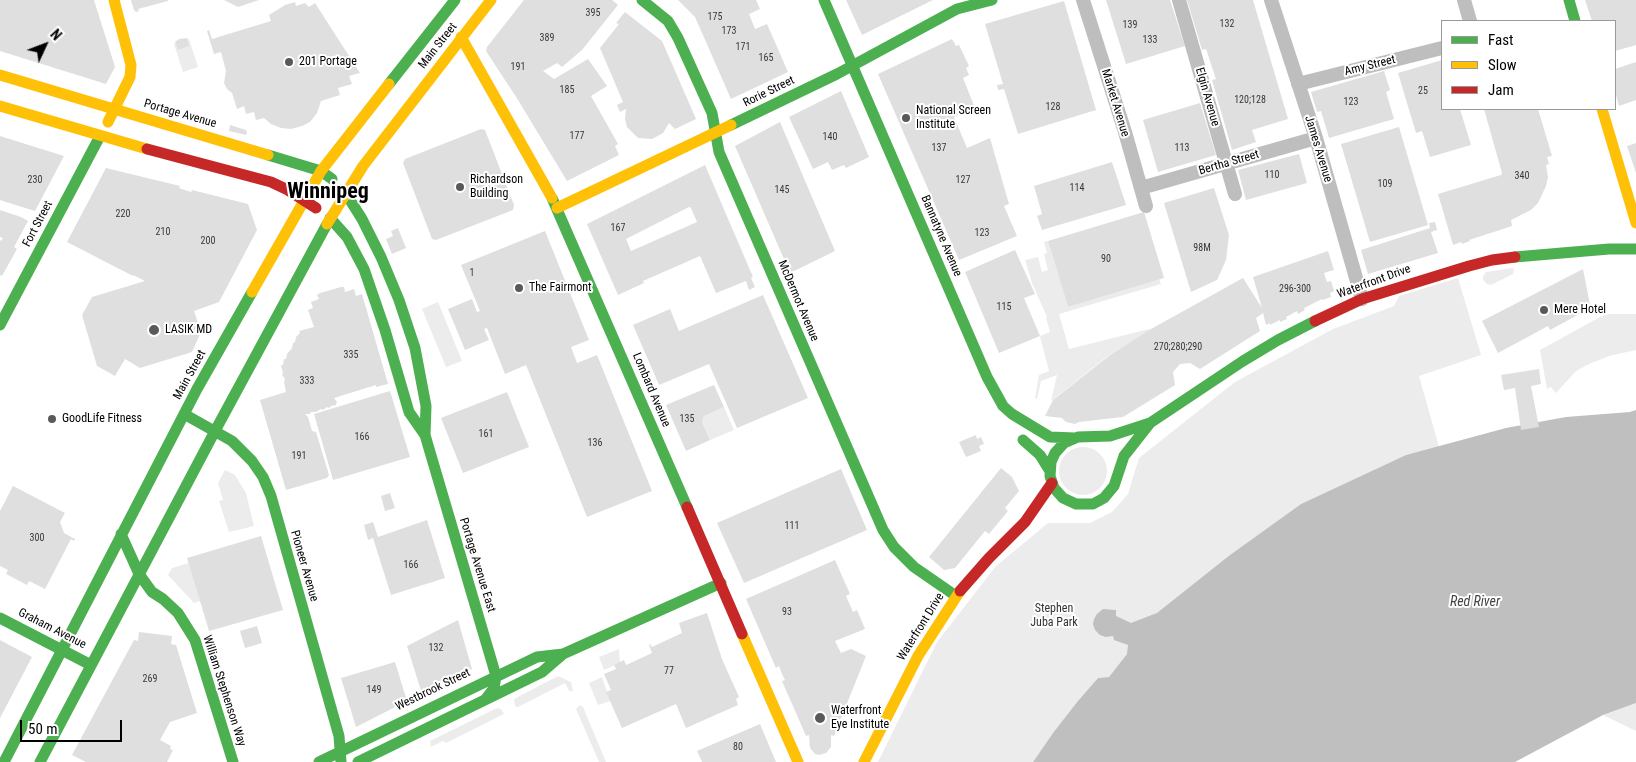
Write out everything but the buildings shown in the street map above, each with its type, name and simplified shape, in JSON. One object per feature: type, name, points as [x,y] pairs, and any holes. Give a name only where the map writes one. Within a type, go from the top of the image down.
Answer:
[{"type":"street","name":"Fort Street","points":[[0,325],[130,77],[131,65],[124,32],[114,0]]},
{"type":"street","name":"Main Street","points":[[4,762],[184,414],[321,171],[455,0]]},
{"type":"street","name":"Main Street","points":[[40,762],[215,430],[330,218],[363,166],[491,0]]},
{"type":"street","name":"McDermot Avenue","points":[[642,0],[668,22],[678,38],[712,113],[719,152],[883,530],[894,547],[914,567],[956,596]]},
{"type":"street","name":"Bannatyne Avenue","points":[[824,0],[987,377],[1002,406],[1050,437],[1075,438]]},
{"type":"street","name":"Rorie Street","points":[[557,208],[853,65],[957,9],[992,0]]},
{"type":"street","name":"Market Avenue","points":[[1083,0],[1146,206]]},
{"type":"street","name":"Elgin Avenue","points":[[1180,0],[1235,194]]},
{"type":"street","name":"James Avenue","points":[[1271,0],[1316,138],[1362,299]]},
{"type":"street","points":[[1464,0],[1470,20]]},
{"type":"street","points":[[1569,0],[1575,20]]},
{"type":"street","name":"Lombard Avenue","points":[[461,37],[557,208],[798,762]]},
{"type":"street","name":"Amy Street","points":[[1298,84],[1441,48]]},
{"type":"street","name":"Portage Avenue","points":[[0,75],[321,171],[338,183],[346,192]]},
{"type":"street","points":[[0,106],[100,136],[271,182],[304,200],[330,218]]},
{"type":"street","points":[[1602,110],[1636,223]]},
{"type":"street","name":"Bertha Street","points":[[1141,188],[1316,138]]},
{"type":"street","name":"Portage Avenue East","points":[[346,192],[380,257],[399,300],[415,348],[426,406],[425,435],[496,676]]},
{"type":"street","name":"Portage Avenue East","points":[[330,218],[347,237],[364,269],[385,330],[409,412],[425,435]]},
{"type":"street","name":"Waterfront Drive","points":[[1150,423],[1124,456],[1112,490],[1100,501],[1084,505],[1065,504],[1051,477],[1052,457],[1064,443],[1075,438],[1110,436],[1150,423],[1278,340],[1362,299],[1450,271],[1492,260],[1539,254],[1609,249],[1636,250]]},
{"type":"street","name":"Pioneer Avenue","points":[[184,414],[232,441],[252,461],[262,477],[270,496],[339,736],[341,757]]},
{"type":"street","points":[[1087,437],[1100,441],[1110,450],[1117,464],[1117,474]]},
{"type":"street","points":[[1023,440],[1040,455],[1051,477]]},
{"type":"street","name":"Waterfront Drive","points":[[864,762],[918,656],[956,596],[989,558],[1025,522],[1051,477]]},
{"type":"street","name":"Waterfront Drive","points":[[1025,522],[1045,513]]},
{"type":"street","name":"William Stephenson Way","points":[[121,534],[139,574],[152,592],[178,613],[195,640],[233,762]]},
{"type":"street","name":"Westbrook Street","points":[[358,762],[542,672],[563,654],[721,583]]},
{"type":"street","name":"Graham Avenue","points":[[0,618],[91,665]]},
{"type":"street","name":"Westbrook Street","points":[[319,762],[341,757],[496,676],[537,657],[563,654]]},
{"type":"street","points":[[485,700],[494,688],[496,676]]},
{"type":"street","points":[[380,762],[405,739]]},
{"type":"green space","points":[[189,39],[198,67],[183,72],[174,44]]},
{"type":"green space","points":[[1048,241],[1068,307],[1159,279],[1161,284],[1059,314],[1069,349],[1149,329],[1150,331],[1109,355],[1051,401],[1057,375],[1041,381],[1037,399],[1035,398],[1039,375],[1049,371],[1040,336],[1050,332],[1047,317],[1032,283],[1025,260],[1038,257],[1042,272],[1048,270],[1044,254],[1047,253],[1044,242]]},
{"type":"green space","points":[[1514,269],[1513,274],[1491,285],[1483,280],[1486,272]]},
{"type":"green space","name":"Stephen Juba Park","points":[[1458,278],[1481,355],[1419,376],[1439,447],[1406,455],[1301,504],[1230,555],[1127,654],[1109,677],[1098,678],[1053,733],[1033,762],[878,762],[937,642],[996,566],[1048,523],[1090,523],[1112,512],[1128,494],[1139,458],[1235,382],[1333,329],[1394,306],[1399,296]]},
{"type":"green space","points":[[438,302],[462,361],[446,367],[422,309]]},
{"type":"green space","points":[[1609,314],[1636,314],[1636,350],[1609,356],[1589,364],[1576,371],[1556,393],[1551,387],[1547,389],[1540,350],[1600,317]]},
{"type":"green space","points":[[724,407],[734,430],[710,440],[702,422],[704,416]]},
{"type":"green space","points":[[1083,447],[1092,449],[1100,454],[1105,462],[1107,471],[1105,480],[1100,488],[1092,493],[1083,495],[1074,493],[1066,488],[1061,480],[1059,471],[1061,462],[1066,454],[1074,449]]},
{"type":"green space","points":[[225,470],[235,475],[246,493],[254,526],[229,532],[219,501],[223,500],[218,483]]},
{"type":"green space","points":[[189,563],[200,601],[194,603],[168,575],[172,568]]},
{"type":"green space","points":[[619,649],[620,663],[604,670],[599,657]]},
{"type":"green space","points":[[558,676],[571,682],[573,691],[569,691],[565,683],[518,707],[515,706],[514,699]]},
{"type":"green space","points":[[602,677],[610,701],[598,705],[589,683]]},
{"type":"green space","points":[[1636,703],[1636,731],[1603,715]]},
{"type":"green space","points":[[580,705],[583,707],[606,762],[599,762],[576,709]]},
{"type":"green space","points":[[497,708],[501,709],[504,714],[446,743],[443,741],[431,747],[430,741]]},
{"type":"water","name":"Red River","points":[[1636,410],[1636,703],[1603,715],[1515,762],[1033,762],[1053,733],[1098,678],[1109,677],[1127,654],[1128,645],[1114,640],[1113,636],[1106,637],[1100,635],[1095,630],[1094,619],[1103,609],[1116,610],[1116,616],[1131,623],[1157,613],[1230,555],[1301,504],[1406,455],[1506,428],[1566,417]]},
{"type":"traffic: fast","points":[[389,84],[455,0]]},
{"type":"traffic: fast","points":[[642,0],[668,21],[678,38],[712,113],[719,152],[883,530],[894,547],[914,567],[956,596]]},
{"type":"traffic: fast","points":[[824,0],[987,377],[1003,406],[1012,414],[1050,437],[1075,438]]},
{"type":"traffic: fast","points":[[731,125],[837,74],[957,9],[992,0]]},
{"type":"traffic: fast","points":[[1569,0],[1575,20]]},
{"type":"traffic: fast","points":[[0,325],[100,136]]},
{"type":"traffic: fast","points":[[268,155],[321,171],[332,179]]},
{"type":"traffic: fast","points":[[345,192],[362,219],[381,257],[399,300],[415,348],[426,406],[425,435],[496,676],[494,688],[485,700]]},
{"type":"traffic: fast","points":[[552,198],[687,507]]},
{"type":"traffic: fast","points":[[330,218],[347,237],[364,269],[385,330],[409,412],[425,435]]},
{"type":"traffic: fast","points":[[40,762],[327,224]]},
{"type":"traffic: fast","points":[[1515,257],[1609,249],[1636,249]]},
{"type":"traffic: fast","points":[[4,762],[197,389],[252,292]]},
{"type":"traffic: fast","points":[[1150,423],[1124,456],[1114,486],[1104,498],[1093,504],[1076,504],[1063,498],[1054,488],[1050,476],[1051,462],[1055,453],[1064,443],[1078,437],[1110,436],[1150,423],[1243,361],[1315,321]]},
{"type":"traffic: fast","points":[[184,414],[232,441],[252,461],[263,477],[271,496],[339,736],[341,762]]},
{"type":"traffic: fast","points":[[1023,440],[1040,455],[1050,471]]},
{"type":"traffic: fast","points":[[121,534],[139,574],[152,592],[178,613],[195,640],[233,762]]},
{"type":"traffic: fast","points":[[358,762],[542,672],[563,654],[721,583]]},
{"type":"traffic: fast","points":[[0,618],[91,665]]},
{"type":"traffic: fast","points":[[319,762],[537,657],[563,654]]},
{"type":"traffic: slow","points":[[108,122],[130,77],[131,65],[114,0]]},
{"type":"traffic: slow","points":[[327,224],[363,166],[491,0]]},
{"type":"traffic: slow","points":[[461,37],[552,198]]},
{"type":"traffic: slow","points":[[0,75],[268,155]]},
{"type":"traffic: slow","points":[[252,292],[321,171],[389,84]]},
{"type":"traffic: slow","points":[[0,106],[147,149]]},
{"type":"traffic: slow","points":[[1602,110],[1636,223]]},
{"type":"traffic: slow","points":[[557,208],[731,125]]},
{"type":"traffic: slow","points":[[864,762],[918,656],[960,591]]},
{"type":"traffic: slow","points":[[742,634],[798,762]]},
{"type":"traffic: jam","points":[[147,149],[271,182],[288,190],[316,208]]},
{"type":"traffic: jam","points":[[1315,321],[1362,299],[1469,266],[1515,257]]},
{"type":"traffic: jam","points":[[960,591],[989,558],[1025,522],[1052,483]]},
{"type":"traffic: jam","points":[[687,507],[742,634]]},
{"type":"place","name":"201 Portage","points":[[289,62]]},
{"type":"place","name":"National Screen Institute","points":[[906,118]]},
{"type":"place","name":"Richardson Building","points":[[460,187]]},
{"type":"place","name":"The Fairmont","points":[[519,288]]},
{"type":"place","name":"Mere Hotel","points":[[1544,310]]},
{"type":"place","name":"LASIK MD","points":[[154,330]]},
{"type":"place","name":"GoodLife Fitness","points":[[52,419]]},
{"type":"place","name":"Waterfront Eye Institute","points":[[820,718]]},
{"type":"district","name":"Winnipeg","points":[[328,192]]}]
